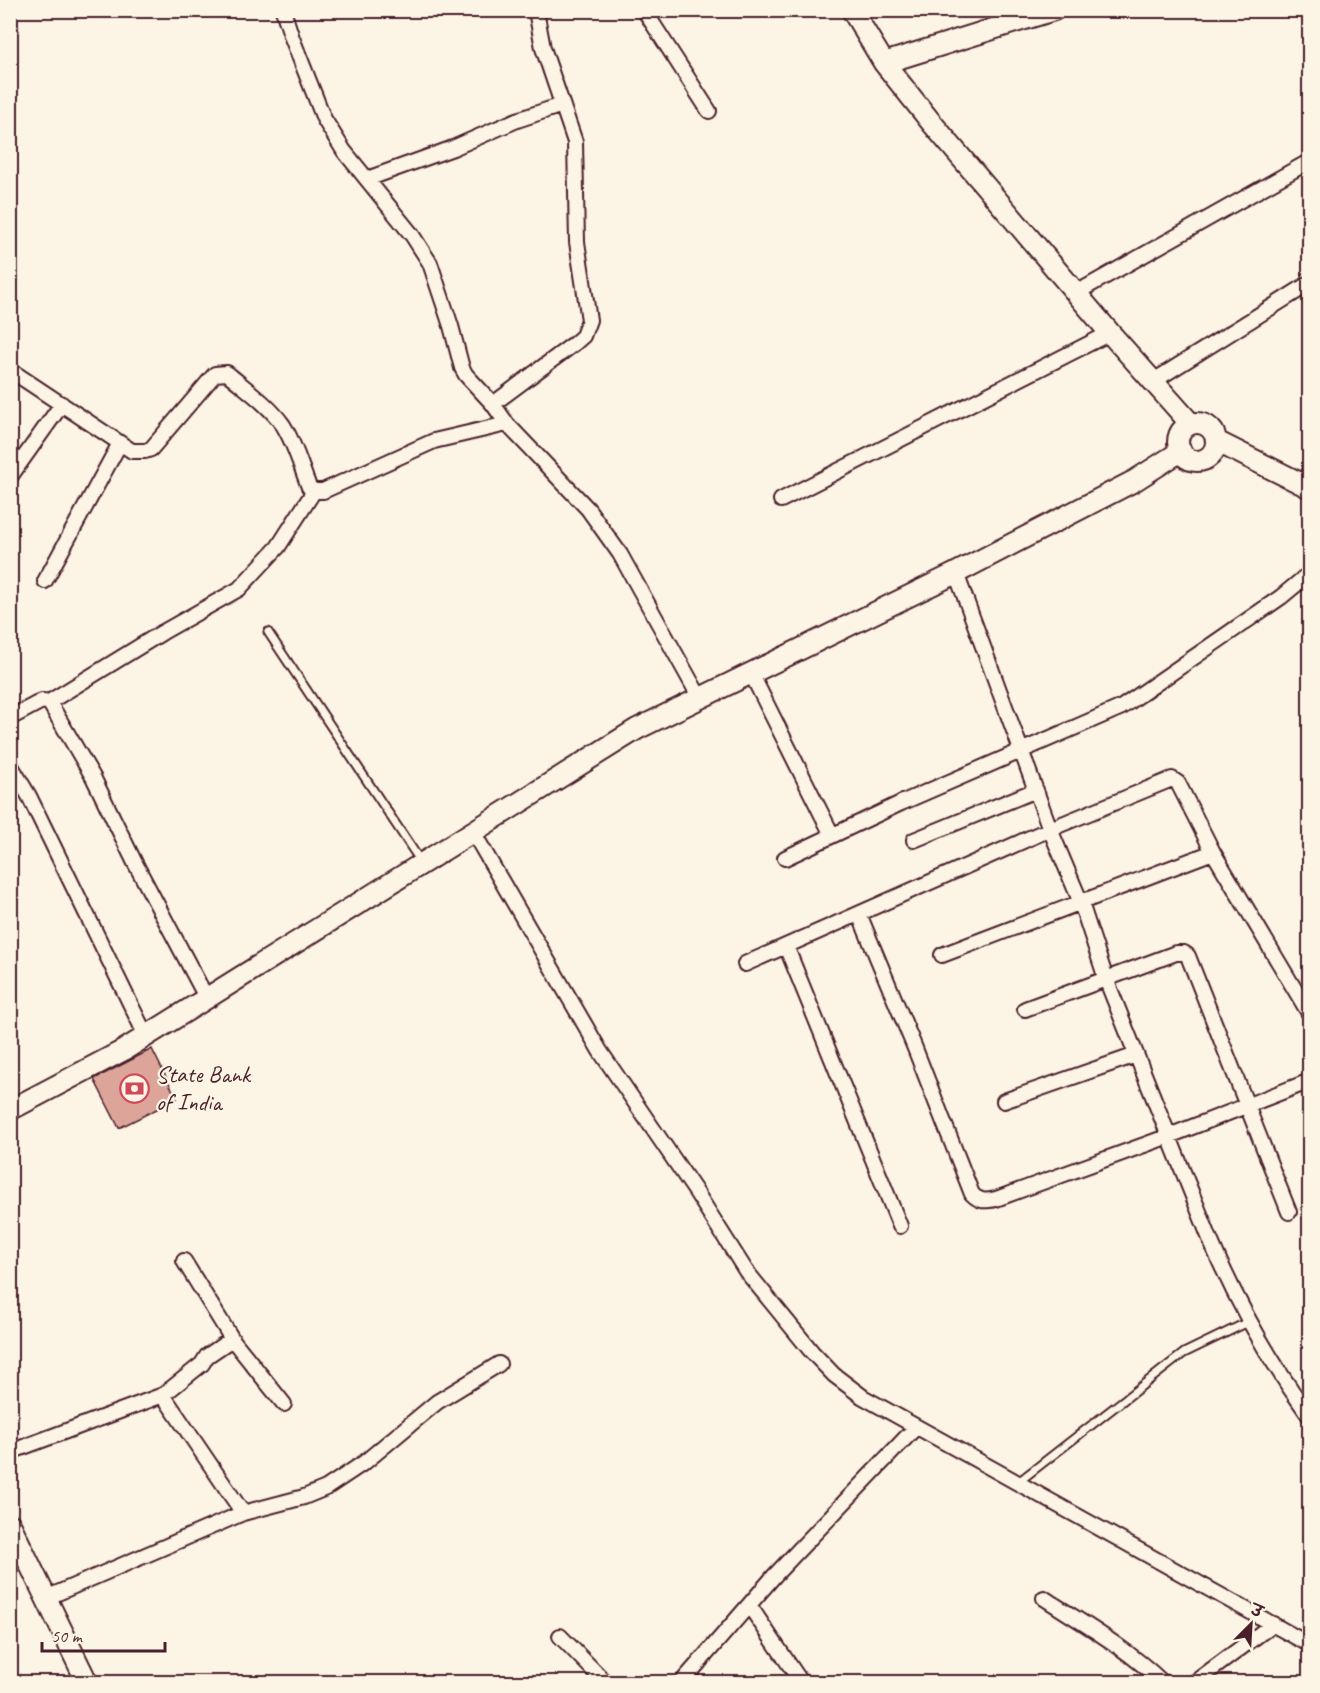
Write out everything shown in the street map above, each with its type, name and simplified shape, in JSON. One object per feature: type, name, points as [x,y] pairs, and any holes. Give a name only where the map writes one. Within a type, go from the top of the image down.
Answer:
[{"type":"street","points":[[283,10],[324,118],[344,151],[412,235],[430,263],[466,375],[493,404],[507,424],[588,509],[620,554],[700,698]]},
{"type":"street","points":[[493,404],[575,343],[583,336],[589,320],[577,242],[574,142],[543,48],[538,10]]},
{"type":"street","points":[[644,10],[709,111]]},
{"type":"street","points":[[852,10],[884,63],[939,131],[1152,382],[1191,424]]},
{"type":"street","points":[[884,63],[1053,10]]},
{"type":"street","points":[[367,179],[453,148],[517,120],[562,105]]},
{"type":"street","points":[[1076,293],[1310,160]]},
{"type":"street","points":[[1152,382],[1310,283]]},
{"type":"street","points":[[781,500],[1110,333]]},
{"type":"street","points":[[10,370],[132,451],[151,449],[215,374],[227,373],[273,412],[283,425],[291,439],[309,487],[314,491],[323,491],[434,441],[507,424]]},
{"type":"street","points":[[10,477],[62,404]]},
{"type":"street","points":[[1198,423],[1210,429],[1214,434],[1216,441],[1213,453],[1203,460],[1190,459],[1181,451],[1178,441],[1180,435],[1186,426],[1191,424],[1198,423]]},
{"type":"street","points":[[1216,441],[1310,488]]},
{"type":"street","points":[[45,581],[120,443]]},
{"type":"street","points":[[10,1110],[124,1050],[637,729],[956,573],[1134,481],[1181,451]]},
{"type":"street","points":[[10,718],[42,701],[49,702],[163,632],[239,589],[278,547],[314,491]]},
{"type":"street","points":[[956,573],[1050,829],[1081,903],[1106,979],[1226,1277],[1279,1373],[1310,1417]]},
{"type":"street","points":[[784,858],[901,802],[1122,707],[1281,597],[1310,573]]},
{"type":"street","points":[[751,673],[832,835]]},
{"type":"street","points":[[49,702],[93,777],[135,863],[207,999]]},
{"type":"street","points":[[10,764],[16,784],[146,1036]]},
{"type":"street","points":[[745,964],[1050,829],[1172,780],[1178,783],[1213,852],[1310,1015]]},
{"type":"street","points":[[914,840],[1036,790]]},
{"type":"street","points":[[474,832],[600,1051],[696,1192],[746,1271],[812,1352],[834,1375],[863,1397],[1310,1645]]},
{"type":"street","points":[[942,955],[1213,852]]},
{"type":"street","points":[[860,914],[972,1194],[977,1199],[986,1201],[996,1199],[1310,1082]]},
{"type":"street","points":[[786,946],[900,1226]]},
{"type":"street","points":[[1025,1009],[1176,953],[1184,953],[1188,956],[1289,1212]]},
{"type":"street","points":[[1004,1101],[1136,1055]]},
{"type":"street","points":[[184,1261],[232,1339],[285,1404]]},
{"type":"street","points":[[10,1452],[164,1395],[202,1364],[207,1356],[232,1339]]},
{"type":"street","points":[[46,1598],[243,1513],[304,1497],[326,1488],[365,1462],[437,1402],[499,1364]]},
{"type":"street","points":[[164,1395],[243,1513]]},
{"type":"street","points":[[682,1683],[775,1575],[916,1427]]},
{"type":"street","points":[[10,1524],[87,1683]]},
{"type":"street","points":[[1044,1598],[1115,1645],[1162,1683]]},
{"type":"street","points":[[749,1605],[801,1683]]},
{"type":"street","points":[[1196,1683],[1273,1624]]},
{"type":"street","points":[[560,1636],[605,1683]]},
{"type":"lane","points":[[268,632],[422,864]]},
{"type":"lane","points":[[1017,1483],[1184,1353],[1250,1321]]},
{"type":"building","name":"State Bank of India","points":[[152,1049],[177,1099],[119,1128],[94,1079]]},
{"type":"place","name":"State Bank of India","points":[[135,1088]]}]
